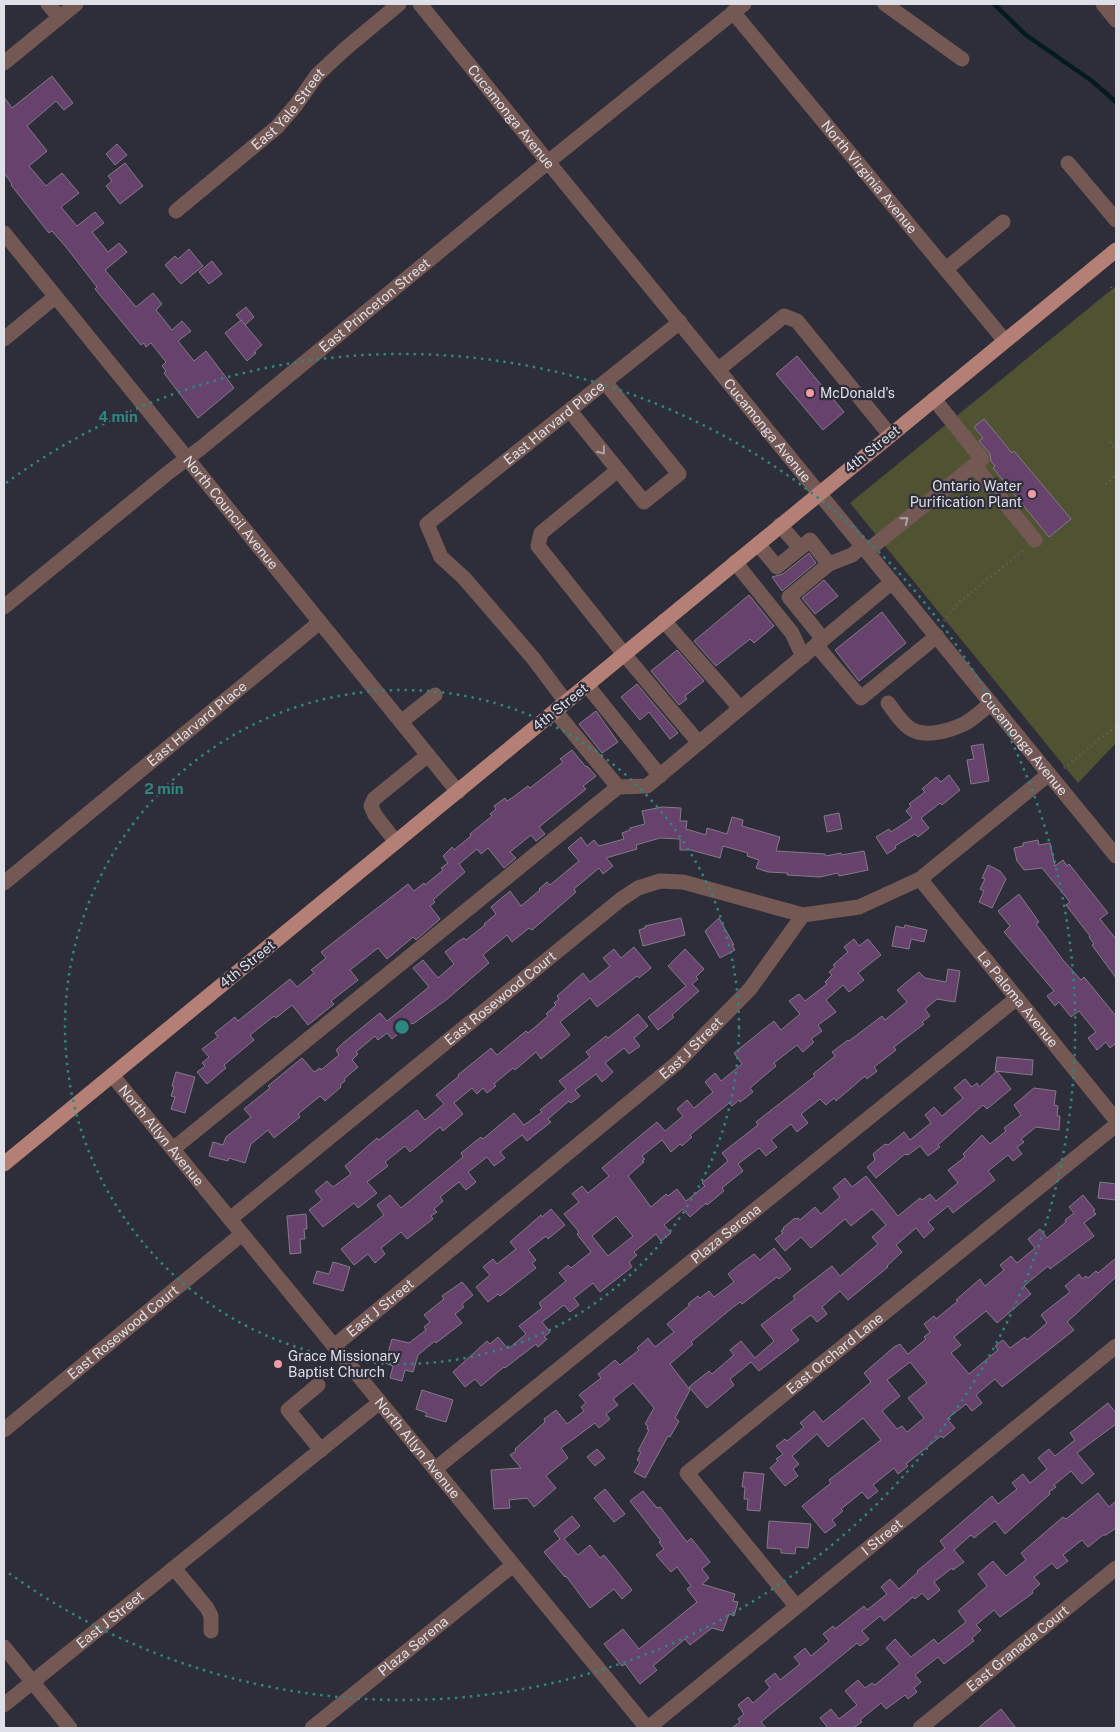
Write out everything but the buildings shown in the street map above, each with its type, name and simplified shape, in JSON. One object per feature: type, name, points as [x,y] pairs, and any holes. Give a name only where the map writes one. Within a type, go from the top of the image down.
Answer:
[{"type":"main road","name":"4th Street","points":[[4,1164],[1116,250]]},
{"type":"street","points":[[48,4],[60,17]]},
{"type":"street","points":[[4,63],[76,4]]},
{"type":"street","name":"East Yale Street","points":[[176,211],[277,127],[317,75],[345,48],[399,4]]},
{"type":"street","name":"Cucamonga Avenue","points":[[420,4],[1116,856]]},
{"type":"street","points":[[885,4],[962,59]]},
{"type":"street","points":[[1103,4],[1116,20]]},
{"type":"street","name":"East Princeton Street","points":[[4,607],[738,8]]},
{"type":"street","name":"North Virginia Avenue","points":[[738,8],[1005,340]]},
{"type":"street","points":[[1068,163],[1116,220]]},
{"type":"street","points":[[946,269],[1003,222]]},
{"type":"street","name":"North Council Avenue","points":[[4,233],[458,792]]},
{"type":"street","points":[[4,339],[55,297]]},
{"type":"street","points":[[719,369],[784,316],[798,321],[890,435]]},
{"type":"street","name":"East Harvard Place","points":[[561,706],[527,651],[464,578],[441,557],[427,524],[680,322]]},
{"type":"street","points":[[570,411],[644,502],[679,474],[605,382]]},
{"type":"street","points":[[934,399],[982,458],[865,548],[829,564],[789,597],[860,698],[937,636]]},
{"type":"street","points":[[974,465],[1035,540]]},
{"type":"street","points":[[618,470],[541,532],[538,546],[624,654],[699,742]]},
{"type":"street","points":[[780,525],[800,548]]},
{"type":"street","points":[[758,544],[777,567],[810,540],[829,564]]},
{"type":"street","points":[[735,562],[792,633],[802,657]]},
{"type":"street","points":[[173,1149],[618,787],[647,786],[892,582]]},
{"type":"street","points":[[664,620],[740,708]]},
{"type":"street","name":"East Harvard Place","points":[[4,883],[320,622]]},
{"type":"street","points":[[587,685],[660,776]]},
{"type":"street","points":[[402,722],[435,695]]},
{"type":"street","points":[[888,703],[909,728],[918,732],[931,733],[965,724],[991,703]]},
{"type":"street","points":[[561,706],[618,787]]},
{"type":"street","points":[[396,842],[375,815],[371,806],[374,799],[428,755]]},
{"type":"street","points":[[804,915],[859,907],[920,880],[1049,774]]},
{"type":"street","name":"La Paloma Avenue","points":[[920,880],[1116,1120]]},
{"type":"street","name":"East Rosewood Court","points":[[230,1219],[620,900],[638,888],[660,881],[683,882],[804,915]]},
{"type":"street","name":"East J Street","points":[[334,1346],[677,1063],[750,989],[804,915]]},
{"type":"street","name":"Plaza Serena","points":[[435,1469],[1017,998]]},
{"type":"street","name":"North Allyn Avenue","points":[[112,1075],[648,1728]]},
{"type":"street","name":"East Orchard Lane","points":[[796,1606],[687,1473],[1116,1125]]},
{"type":"street","name":"East Rosewood Court","points":[[4,1430],[242,1234]]},
{"type":"street","name":"I Street","points":[[648,1728],[1116,1346]]},
{"type":"street","points":[[318,1385],[288,1410],[321,1450]]},
{"type":"street","name":"East J Street","points":[[4,1705],[380,1402]]},
{"type":"street","name":"Plaza Serena","points":[[312,1728],[513,1564]]},
{"type":"street","points":[[174,1568],[207,1608],[211,1616],[211,1631]]},
{"type":"street","name":"East Granada Court","points":[[920,1728],[1116,1568]]},
{"type":"street","points":[[4,1647],[70,1728]]},
{"type":"path","points":[[1111,287],[1116,294]]},
{"type":"path","points":[[1110,442],[1116,450]]},
{"type":"path","points":[[1106,484],[1116,476]]},
{"type":"path","points":[[944,621],[957,604],[1035,540]]},
{"type":"path","points":[[1064,768],[1116,726]]},
{"type":"green space","points":[[1116,286],[1116,743],[1078,783],[850,503]]},
{"type":"waterway","points":[[994,4],[1026,35],[1092,81],[1116,102]]},
{"type":"place","name":"McDonald's","points":[[810,393]]},
{"type":"place","name":"Ontario Water Purification Plant","points":[[1032,494]]},
{"type":"place","name":"Grace Missionary Baptist Church","points":[[278,1364]]}]
